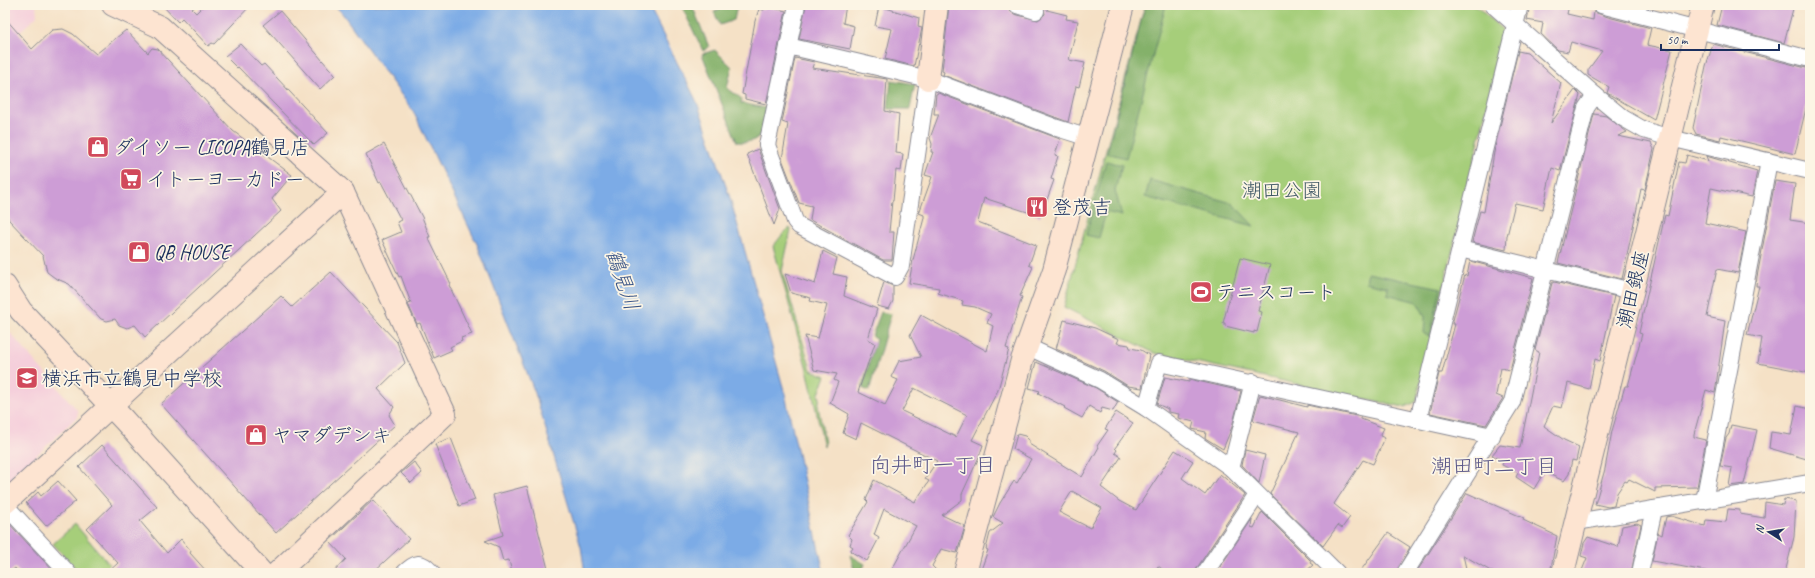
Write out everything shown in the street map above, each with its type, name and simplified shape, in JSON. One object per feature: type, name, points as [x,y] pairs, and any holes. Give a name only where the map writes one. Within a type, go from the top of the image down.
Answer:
[{"type":"street","points":[[113,5],[160,27],[343,192],[445,414],[277,573]]},
{"type":"street","points":[[797,5],[767,145],[794,221],[801,228],[895,277],[900,266],[928,79],[937,5]]},
{"type":"street","points":[[1017,5],[1036,11]]},
{"type":"street","points":[[969,572],[1026,346],[1054,270],[1123,5]]},
{"type":"street","points":[[1493,5],[1595,95],[1623,118],[1644,130],[1670,138],[1810,171]]},
{"type":"street","points":[[1418,420],[1520,5]]},
{"type":"street","points":[[1601,5],[1810,59]]},
{"type":"street","name":"潮田銀座","points":[[1563,573],[1703,5]]},
{"type":"street","points":[[788,46],[928,79],[1057,128],[1089,138]]},
{"type":"street","points":[[1406,573],[1512,402],[1586,108],[1595,95]]},
{"type":"street","points":[[1704,501],[1769,161]]},
{"type":"street","points":[[68,573],[5,504],[343,192]]},
{"type":"street","points":[[1460,249],[1632,291]]},
{"type":"street","points":[[5,286],[21,311],[111,406],[262,573]]},
{"type":"street","points":[[1026,346],[1100,380],[1146,408],[1231,468],[1336,573]]},
{"type":"street","points":[[1146,408],[1159,363],[1252,382],[1492,436]]},
{"type":"street","points":[[1231,468],[1252,382]]},
{"type":"street","points":[[1576,522],[1810,483]]},
{"type":"street","points":[[1205,573],[1258,495]]},
{"type":"street","points":[[1640,573],[1654,509]]},
{"type":"street","points":[[404,573],[413,565],[419,563],[425,565],[432,573]]},
{"type":"shaded area","points":[[5,5],[36,5],[37,16],[5,45]]},
{"type":"shaded area","name":"横浜市立鶴見中学校","points":[[5,327],[78,411],[77,417],[5,485]]},
{"type":"green space","points":[[681,5],[692,5],[709,47],[703,51]]},
{"type":"green space","points":[[721,5],[737,6],[734,20],[720,25],[714,12],[722,8]]},
{"type":"green space","name":"潮田公園","points":[[1145,5],[1475,5],[1505,32],[1416,402],[1404,407],[1154,353],[1064,307]]},
{"type":"green space","points":[[1145,5],[1166,5],[1126,158],[1107,153]]},
{"type":"green space","points":[[715,50],[732,67],[727,88],[742,99],[741,103],[766,108],[763,129],[758,138],[746,142],[737,142],[702,54]]},
{"type":"green space","points":[[891,80],[915,84],[910,109],[888,109]]},
{"type":"green space","points":[[1106,161],[1122,165],[1115,190],[1122,216],[1106,212],[1099,238],[1086,235]]},
{"type":"green space","points":[[1150,180],[1232,203],[1254,226],[1145,197]]},
{"type":"green space","points":[[790,228],[791,230],[782,271],[811,370],[826,376],[818,396],[820,397],[818,406],[825,443],[824,447],[808,373],[773,246]]},
{"type":"green space","points":[[1368,273],[1441,288],[1430,336],[1424,334],[1425,316],[1417,302],[1387,294],[1388,287],[1366,282]]},
{"type":"green space","points":[[881,312],[891,314],[869,391],[862,388],[876,339],[872,336]]},
{"type":"green space","points":[[75,524],[109,564],[100,573],[80,573],[53,544]]},
{"type":"green space","points":[[850,555],[865,564],[861,573],[855,573]]},
{"type":"water","name":"鶴見川","points":[[334,5],[648,5],[697,102],[730,198],[785,394],[824,573],[585,573],[581,547],[535,393],[477,244],[413,111],[342,13]]},
{"type":"building","points":[[162,5],[197,5],[192,9],[196,13],[204,5],[251,5],[214,44],[212,43],[208,46],[182,18],[178,22]]},
{"type":"building","points":[[806,5],[846,5],[843,23],[854,26],[850,49],[799,39]]},
{"type":"building","points":[[949,5],[1008,5],[1010,11],[1014,14],[1038,20],[1045,14],[1043,5],[1048,5],[1047,10],[1067,15],[1066,19],[1078,21],[1069,60],[1085,63],[1079,87],[1076,86],[1068,122],[943,75],[944,72],[942,71]]},
{"type":"building","points":[[1530,5],[1569,5],[1567,14],[1593,20],[1594,12],[1651,28],[1647,45],[1672,50],[1654,120],[1607,93],[1609,87],[1588,75],[1588,70],[1602,51],[1571,42],[1568,52],[1558,50],[1541,34],[1543,23],[1527,20]]},
{"type":"building","points":[[1722,5],[1794,5],[1784,43],[1717,25]]},
{"type":"building","points":[[765,6],[786,11],[766,104],[745,99],[745,95],[742,94],[755,21],[759,9],[764,10]]},
{"type":"building","points":[[879,6],[919,18],[918,27],[922,28],[914,66],[885,59],[892,29],[875,26]]},
{"type":"building","points":[[280,11],[335,75],[320,89],[263,25]]},
{"type":"building","points":[[5,18],[32,49],[52,30],[63,29],[73,34],[96,54],[126,30],[148,53],[152,48],[158,49],[233,131],[292,175],[272,199],[281,211],[145,337],[135,325],[127,328],[119,325],[115,319],[107,321],[101,319],[69,284],[55,278],[47,272],[43,256],[9,220],[6,213],[10,205],[5,200]]},
{"type":"building","points":[[240,44],[261,66],[264,64],[328,133],[314,145],[238,67],[237,68],[225,56]]},
{"type":"building","points":[[1713,44],[1810,69],[1810,101],[1808,100],[1795,154],[1721,136],[1720,140],[1696,134],[1693,128],[1706,66]]},
{"type":"building","points":[[1518,51],[1527,53],[1561,83],[1551,123],[1575,90],[1580,95],[1560,171],[1552,168],[1543,209],[1515,203],[1507,236],[1506,250],[1472,242],[1480,211],[1484,212],[1495,147]]},
{"type":"building","points":[[795,58],[814,62],[812,68],[887,79],[885,111],[899,114],[896,153],[903,154],[901,171],[896,170],[892,201],[889,232],[894,232],[892,260],[883,260],[810,220],[812,206],[799,203],[782,159],[788,124],[782,122]]},
{"type":"building","points":[[938,93],[1060,139],[1055,155],[1058,156],[1051,179],[1054,180],[1040,216],[984,198],[978,222],[1036,245],[1029,265],[1033,267],[1020,296],[1022,297],[1006,348],[1009,349],[998,390],[972,440],[983,445],[979,457],[962,494],[962,500],[942,515],[965,526],[957,553],[941,549],[932,566],[939,573],[890,573],[916,526],[884,509],[874,535],[879,538],[867,561],[850,551],[853,547],[850,545],[852,539],[848,535],[868,502],[866,500],[874,480],[915,502],[929,481],[925,479],[937,461],[861,423],[856,439],[843,433],[849,414],[830,403],[838,382],[834,380],[837,374],[814,370],[805,336],[818,338],[827,305],[810,301],[811,298],[791,293],[785,274],[815,284],[823,251],[837,258],[833,274],[847,277],[844,296],[877,309],[868,339],[875,343],[858,392],[885,405],[898,380],[891,377],[899,361],[921,357],[910,335],[921,315],[987,351],[993,326],[987,323],[991,314],[975,307],[962,305],[963,301],[938,293],[939,288],[909,283],[913,260],[924,218],[924,215],[919,213],[932,177],[925,175],[933,152],[931,152],[932,144],[930,138],[939,114],[934,114],[936,94]],"holes":[[[914,388],[967,415],[956,437],[902,411]]]},
{"type":"building","points":[[1594,114],[1606,116],[1627,132],[1618,136],[1651,143],[1654,149],[1645,190],[1641,189],[1622,279],[1558,263]]},
{"type":"building","points":[[384,144],[422,217],[430,237],[428,237],[451,284],[449,285],[472,334],[461,338],[462,341],[450,347],[452,350],[434,358],[420,323],[417,324],[408,304],[411,303],[401,276],[399,277],[382,240],[401,232],[397,222],[401,220],[381,182],[379,183],[366,154]]},
{"type":"building","points":[[758,149],[780,209],[774,225],[747,154]]},
{"type":"building","points":[[1687,155],[1708,161],[1706,156],[1757,171],[1752,197],[1711,188],[1705,223],[1746,232],[1738,273],[1717,269],[1707,317],[1725,321],[1715,393],[1706,390],[1694,434],[1694,437],[1706,440],[1697,487],[1655,488],[1655,492],[1629,479],[1627,482],[1625,481],[1617,493],[1614,506],[1608,507],[1595,504],[1605,469],[1612,431],[1625,386],[1628,386],[1642,334],[1639,333],[1665,215],[1668,216],[1679,162],[1685,163]]},
{"type":"building","points":[[1775,181],[1795,184],[1790,220],[1810,223],[1810,373],[1758,363],[1762,338],[1747,335],[1759,286],[1756,286],[1757,277]]},
{"type":"building","points":[[1240,258],[1270,265],[1258,311],[1262,312],[1257,332],[1254,331],[1254,333],[1225,326],[1225,323],[1223,323]]},
{"type":"building","points":[[1470,261],[1533,278],[1510,370],[1501,368],[1496,395],[1503,398],[1486,425],[1430,413],[1439,373],[1442,373],[1455,324],[1452,324],[1465,275],[1467,276]]},
{"type":"building","points":[[331,272],[397,342],[405,363],[378,389],[394,407],[389,415],[395,425],[276,533],[161,404],[281,296],[292,307]]},
{"type":"building","points":[[884,282],[893,286],[893,301],[889,309],[877,306]]},
{"type":"building","points":[[1554,282],[1614,296],[1600,361],[1595,359],[1589,389],[1568,383],[1562,408],[1553,406],[1544,426],[1564,440],[1579,447],[1576,461],[1572,460],[1569,474],[1564,481],[1544,472],[1534,489],[1516,477],[1518,473],[1502,465],[1503,461],[1492,455],[1500,445],[1520,448],[1539,352],[1535,350],[1552,283]]},
{"type":"building","points":[[1064,320],[1095,328],[1119,339],[1117,343],[1129,345],[1130,348],[1141,350],[1149,355],[1142,388],[1128,386],[1104,371],[1056,349]]},
{"type":"building","points":[[1036,362],[1096,388],[1118,402],[1113,411],[1102,408],[1100,413],[1089,406],[1082,418],[1038,393],[1040,391],[1029,388]]},
{"type":"building","points":[[1165,377],[1189,382],[1189,379],[1241,391],[1232,427],[1223,449],[1205,438],[1206,432],[1192,429],[1194,422],[1178,418],[1179,414],[1168,412],[1168,409],[1157,404]]},
{"type":"building","points":[[1260,395],[1307,407],[1307,405],[1361,417],[1361,419],[1384,428],[1380,436],[1385,438],[1373,464],[1363,460],[1334,504],[1350,517],[1342,528],[1338,525],[1323,546],[1270,494],[1299,432],[1253,420]]},
{"type":"building","points":[[1797,406],[1810,409],[1810,460],[1769,448],[1771,432],[1791,435]]},
{"type":"building","points":[[1116,412],[1133,423],[1115,448],[1117,450],[1115,453],[1121,457],[1101,487],[1119,501],[1136,510],[1175,450],[1193,461],[1182,478],[1205,495],[1220,474],[1245,495],[1197,568],[1196,573],[1168,573],[1158,566],[1153,573],[990,573],[981,570],[988,550],[986,549],[990,533],[1003,523],[993,517],[1014,481],[1017,483],[1031,459],[1013,449],[1017,434],[1025,436],[1029,440],[1029,444],[1082,477],[1099,447],[1097,446],[1108,430],[1105,429]],"holes":[[[1072,491],[1102,508],[1090,528],[1059,512]]]},
{"type":"building","points":[[1731,425],[1757,430],[1744,484],[1729,486],[1732,468],[1720,466],[1726,438],[1729,434]]},
{"type":"building","points":[[451,438],[475,500],[459,506],[435,444]]},
{"type":"building","points":[[102,445],[157,507],[140,521],[167,553],[181,539],[191,551],[190,553],[208,573],[107,573],[118,563],[87,529],[112,505],[79,467]]},
{"type":"building","points":[[1245,450],[1265,455],[1259,483],[1242,465]]},
{"type":"building","points":[[414,462],[422,473],[411,483],[401,473]]},
{"type":"building","points":[[58,481],[76,501],[46,526],[26,503],[38,492],[41,496]]},
{"type":"building","points":[[527,486],[549,573],[512,573],[509,560],[503,561],[499,547],[485,541],[503,535],[493,495]]},
{"type":"building","points":[[1467,493],[1524,518],[1523,520],[1557,536],[1550,573],[1494,573],[1463,555],[1467,573],[1416,573]]},
{"type":"building","points":[[1784,499],[1796,501],[1794,537],[1785,573],[1716,573],[1652,561],[1658,533],[1662,535],[1666,517],[1671,516],[1705,526],[1706,520],[1726,522],[1728,509],[1740,510],[1740,514],[1764,518],[1765,502],[1783,505]]},
{"type":"building","points":[[373,500],[409,539],[372,573],[333,573],[346,559],[329,541]]},
{"type":"building","points":[[1262,512],[1311,561],[1310,563],[1313,565],[1304,573],[1216,573],[1252,519],[1251,527],[1254,528]]},
{"type":"building","points":[[5,519],[55,573],[20,573],[15,568],[9,573],[5,573]]},
{"type":"building","points":[[1637,523],[1641,525],[1631,573],[1581,573],[1587,558],[1581,556],[1584,543],[1588,537],[1618,547],[1622,526]]},
{"type":"building","points":[[1388,533],[1410,547],[1396,573],[1359,573]]},
{"type":"place","name":"ダイソー LICOPA鶴見店","points":[[98,147]]},
{"type":"place","name":"イトーヨーカドー","points":[[131,179]]},
{"type":"place","name":"登茂吉","points":[[1037,207]]},
{"type":"place","name":"QB HOUSE","points":[[139,252]]},
{"type":"place","name":"テニスコート","points":[[1201,292]]},
{"type":"place","name":"横浜市立鶴見中学校","points":[[27,378]]},
{"type":"place","name":"ヤマダデンキ","points":[[256,435]]},
{"type":"district","name":"向井町一丁目","points":[[933,465]]},
{"type":"district","name":"潮田町二丁目","points":[[1494,466]]}]
